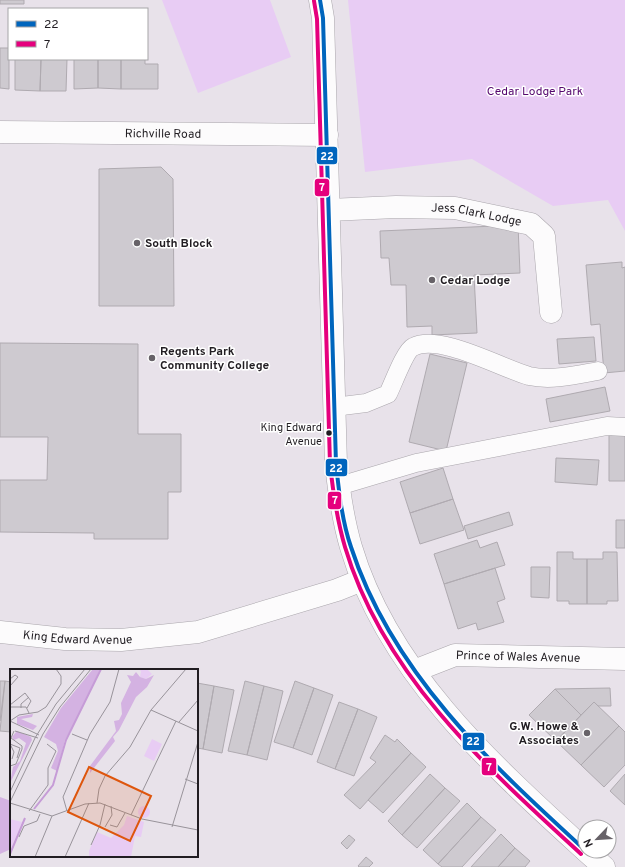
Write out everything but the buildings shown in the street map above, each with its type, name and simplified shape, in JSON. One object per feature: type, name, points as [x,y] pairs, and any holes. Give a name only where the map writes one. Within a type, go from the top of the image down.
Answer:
[{"type":"street","points":[[320,0],[323,18],[336,464],[344,521],[362,580],[395,641],[414,670],[446,712],[472,743],[577,842]]},
{"type":"street","name":"Richville Road","points":[[0,132],[327,135]]},
{"type":"street","name":"Jess Clark Lodge","points":[[329,210],[396,207],[456,208],[531,224],[544,236],[551,312]]},
{"type":"street","name":"King Edward Avenue","points":[[0,632],[65,639],[121,640],[198,632],[337,590],[362,580]]},
{"type":"street","name":"Prince of Wales Avenue","points":[[414,670],[455,655],[625,659]]},
{"type":"street","points":[[596,859],[604,867]]},
{"type":"lane","points":[[334,407],[366,403],[388,394],[407,353],[413,347],[424,343],[441,344],[530,376],[555,378],[598,371]]},
{"type":"lane","points":[[339,486],[416,463],[607,426],[625,426]]},
{"type":"green space","points":[[162,0],[270,0],[291,57],[198,93]]},
{"type":"green space","name":"Cedar Lodge Park","points":[[348,0],[625,0],[625,231],[608,200],[553,206],[472,159],[365,172]]},
{"type":"shaded area","points":[[0,797],[10,801],[10,849],[0,854]]},
{"type":"transit line","name":"22","points":[[320,0],[323,18],[336,464],[341,506],[351,547],[369,593],[392,635],[418,675],[448,713],[480,749],[514,784],[577,843]]},
{"type":"transit line","name":"7","points":[[314,1],[317,19],[330,464],[332,485],[345,547],[362,593],[385,637],[411,677],[442,716],[475,752],[509,787],[577,850]]},
{"type":"place","name":"South Block","points":[[137,243]]},
{"type":"place","name":"Cedar Lodge","points":[[432,280]]},
{"type":"place","name":"Regents Park Community College","points":[[152,358]]},
{"type":"place","name":"King Edward Avenue","points":[[329,433]]},
{"type":"place","name":"G.W. Howe & Associates","points":[[587,733]]}]
